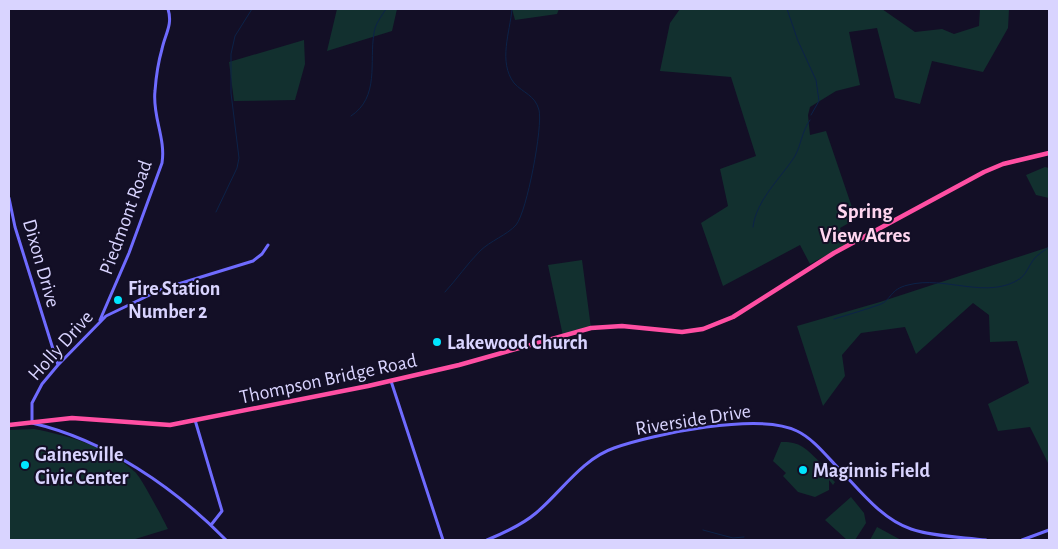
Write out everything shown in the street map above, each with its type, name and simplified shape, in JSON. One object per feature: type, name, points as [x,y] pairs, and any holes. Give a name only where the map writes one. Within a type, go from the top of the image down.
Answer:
[{"type":"highway","name":"Thompson Bridge Road","points":[[9,425],[72,418],[170,424],[459,365],[591,328],[622,326],[682,332],[696,331],[714,326],[733,317],[826,258],[984,172],[1003,164],[1049,153]]},
{"type":"street","name":"Piedmont Road","points":[[98,323],[129,253],[162,163],[164,150],[156,116],[154,94],[162,47],[170,27],[168,9]]},
{"type":"street","name":"Dixon Drive","points":[[9,198],[15,227],[58,365]]},
{"type":"street","name":"Holly Drive","points":[[32,423],[31,412],[34,398],[58,365],[106,316],[162,290],[253,261],[262,254],[268,245]]},
{"type":"street","points":[[104,311],[106,316]]},
{"type":"street","points":[[391,380],[443,540]]},
{"type":"street","points":[[195,420],[222,511],[211,525]]},
{"type":"street","name":"Riverside Drive","points":[[487,540],[525,521],[600,454],[615,448],[662,436],[742,422],[769,424],[798,431],[818,447],[884,514],[910,529],[929,534],[986,540]]},
{"type":"street","points":[[32,423],[64,431],[99,446],[173,495],[211,525],[226,540]]},
{"type":"street","points":[[1022,540],[1049,530]]},
{"type":"green space","points":[[337,9],[397,9],[392,31],[327,51]]},
{"type":"green space","points":[[512,9],[559,9],[557,14],[515,20]]},
{"type":"green space","points":[[680,9],[882,9],[915,32],[942,29],[954,34],[979,26],[980,9],[1009,9],[1008,28],[983,72],[932,61],[920,104],[895,98],[877,28],[849,32],[860,85],[836,91],[810,107],[808,115],[810,135],[826,131],[856,219],[840,228],[846,245],[810,264],[800,245],[723,286],[701,223],[728,206],[720,169],[756,156],[731,77],[660,71],[670,23]]},
{"type":"green space","points":[[304,40],[305,64],[295,100],[234,101],[229,62]]},
{"type":"green space","points":[[1045,167],[1049,168],[1049,198],[1036,195],[1026,175]]},
{"type":"green space","points":[[1049,247],[1049,465],[1030,427],[998,431],[988,404],[1029,383],[1017,341],[990,342],[989,315],[973,303],[916,354],[905,327],[861,333],[842,355],[845,376],[823,406],[797,326],[880,302]]},
{"type":"green space","points":[[582,260],[591,328],[563,336],[548,265]]},
{"type":"green space","points":[[34,429],[75,439],[101,449],[124,463],[138,475],[168,529],[132,540],[9,540],[9,430]]},
{"type":"green space","name":"Maginnis Field","points":[[781,442],[800,445],[822,464],[820,467],[835,482],[833,485],[829,480],[829,490],[815,497],[798,492],[783,476],[786,473],[773,461]]},
{"type":"green space","points":[[851,497],[864,513],[866,523],[855,540],[847,540],[825,520]]},
{"type":"green space","points":[[877,527],[901,540],[870,540]]},
{"type":"waterway","points":[[216,212],[237,168],[239,158],[231,93],[231,54],[235,36],[252,9]]},
{"type":"waterway","points":[[351,116],[360,108],[370,89],[375,30],[386,9]]},
{"type":"waterway","points":[[445,292],[480,251],[516,225],[525,204],[540,119],[535,101],[517,86],[509,75],[506,47],[512,9]]},
{"type":"waterway","points":[[787,9],[798,41],[816,80],[819,101],[811,115]]},
{"type":"waterway","points":[[753,227],[755,217],[764,198],[795,156],[810,120]]},
{"type":"waterway","points":[[834,319],[881,304],[898,289],[908,285],[937,283],[980,288],[1008,284],[1021,278],[1032,261],[1049,247]]},
{"type":"waterway","points":[[703,530],[733,538],[744,537]]},
{"type":"place","name":"Fire Station Number 2","points":[[118,300]]},
{"type":"place","name":"Lakewood Church","points":[[437,342]]},
{"type":"place","name":"Gainesville Civic Center","points":[[25,465]]},
{"type":"place","name":"Maginnis Field","points":[[803,470]]},
{"type":"district","name":"Spring View Acres","points":[[865,223]]}]
